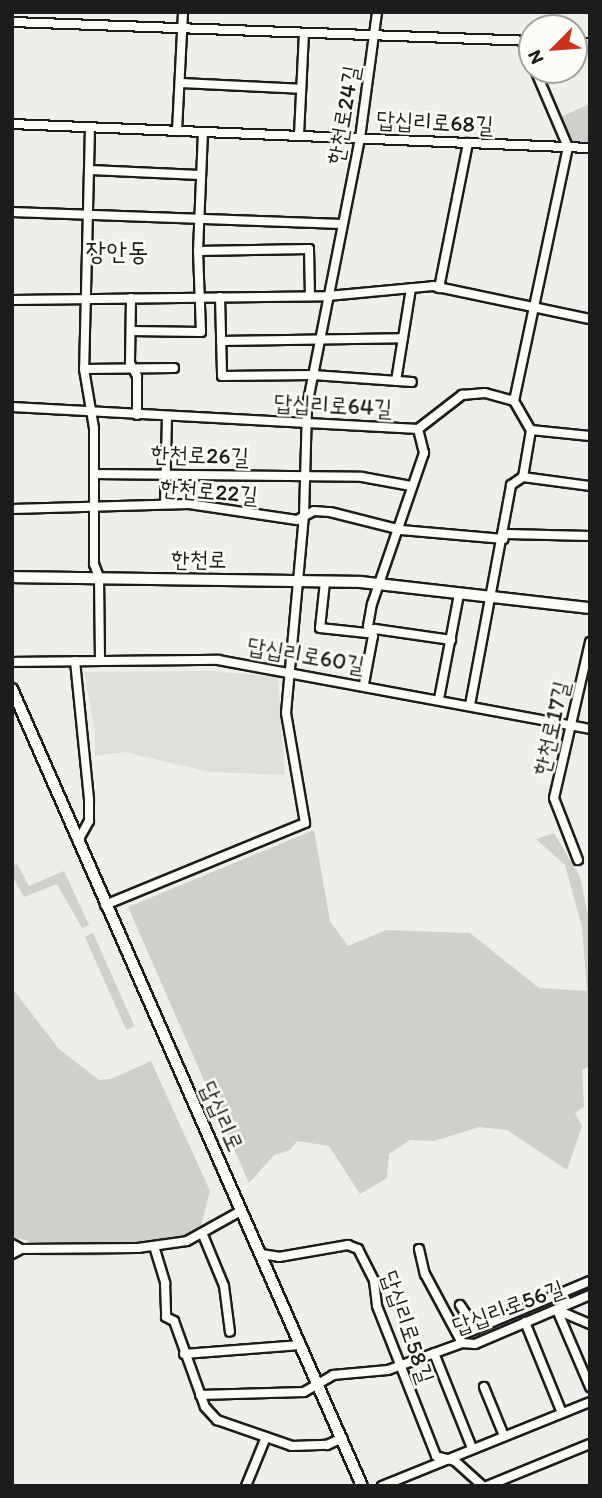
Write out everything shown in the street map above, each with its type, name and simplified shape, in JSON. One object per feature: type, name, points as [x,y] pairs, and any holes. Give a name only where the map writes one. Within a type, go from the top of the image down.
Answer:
[{"type":"main road","name":"한천로","points":[[12,577],[325,582],[380,585],[590,608]]},
{"type":"main road","name":"답십리로","points":[[12,689],[362,1486]]},
{"type":"street","points":[[177,131],[183,12]]},
{"type":"street","name":"한천로24길","points":[[299,582],[307,423],[313,375],[360,138],[376,36],[377,12]]},
{"type":"street","points":[[12,22],[518,41]]},
{"type":"street","points":[[299,135],[304,33]]},
{"type":"street","points":[[180,83],[301,89]]},
{"type":"street","points":[[523,477],[531,430],[514,401],[537,308],[568,147],[541,84]]},
{"type":"street","name":"답십리로68길","points":[[12,124],[590,148]]},
{"type":"street","points":[[90,128],[83,298],[84,369],[91,414],[94,564],[99,577],[100,661]]},
{"type":"street","points":[[131,331],[201,332],[198,251],[203,132]]},
{"type":"street","points":[[439,288],[467,143]]},
{"type":"street","points":[[89,170],[201,175]]},
{"type":"street","points":[[12,212],[342,224]]},
{"type":"street","points":[[198,251],[309,249],[310,296]]},
{"type":"street","points":[[396,380],[411,288]]},
{"type":"street","points":[[12,300],[328,296],[439,288],[590,318]]},
{"type":"street","points":[[220,297],[222,376],[313,375],[411,382]]},
{"type":"street","points":[[131,298],[137,415]]},
{"type":"street","points":[[221,341],[320,337],[403,338]]},
{"type":"street","points":[[84,369],[174,368]]},
{"type":"street","name":"답십리로64길","points":[[12,407],[91,414],[418,429],[462,396],[485,393],[514,401]]},
{"type":"street","points":[[165,504],[167,416]]},
{"type":"street","points":[[364,684],[372,604],[424,453],[418,429]]},
{"type":"street","points":[[531,430],[590,436]]},
{"type":"street","name":"한천로26길","points":[[94,474],[164,472],[304,476]]},
{"type":"street","points":[[304,476],[362,477],[411,486]]},
{"type":"street","points":[[470,705],[504,536],[511,485],[523,477],[590,486]]},
{"type":"street","name":"한천로22길","points":[[12,509],[165,504],[220,507],[297,520],[304,516],[330,512],[397,528],[504,536],[590,536]]},
{"type":"street","points":[[105,905],[305,823],[285,713],[299,582]]},
{"type":"street","points":[[325,582],[320,628],[451,640]]},
{"type":"street","points":[[439,699],[459,594]]},
{"type":"street","name":"한천로17길","points":[[578,860],[554,798],[590,642]]},
{"type":"street","name":"답십리로60길","points":[[12,662],[218,660],[364,684],[590,729]]},
{"type":"street","points":[[75,661],[89,821],[78,841]]},
{"type":"street","points":[[12,1254],[21,1249],[154,1246],[203,1235],[229,1214],[241,1211]]},
{"type":"street","points":[[203,1235],[224,1286],[230,1332]]},
{"type":"street","points":[[12,1244],[21,1249]]},
{"type":"street","name":"답십리로58길","points":[[261,1254],[279,1257],[348,1245],[358,1249],[374,1281],[377,1306],[436,1456],[455,1461],[485,1486]]},
{"type":"street","points":[[154,1246],[165,1283],[166,1317],[174,1321],[200,1395],[216,1420],[292,1446],[327,1445],[342,1438]]},
{"type":"street","points":[[419,1249],[425,1274],[461,1340],[476,1329],[590,1281]]},
{"type":"street","name":"답십리로56길","points":[[318,1384],[333,1375],[400,1367],[461,1340],[475,1344],[590,1295]]},
{"type":"street","points":[[460,1305],[476,1329]]},
{"type":"street","points":[[557,1310],[590,1324]]},
{"type":"street","points":[[557,1310],[590,1387]]},
{"type":"street","points":[[525,1322],[562,1413]]},
{"type":"street","points":[[184,1354],[301,1345]]},
{"type":"street","points":[[434,1353],[472,1448]]},
{"type":"street","points":[[200,1395],[291,1394],[318,1384]]},
{"type":"street","points":[[484,1387],[503,1436]]},
{"type":"street","points":[[382,1486],[590,1402]]},
{"type":"street","points":[[246,1486],[266,1437]]},
{"type":"street","points":[[485,1486],[590,1444]]},
{"type":"shaded area","points":[[590,104],[590,145],[571,144],[560,117]]},
{"type":"shaded area","points":[[211,671],[278,677],[285,775],[210,772],[124,752],[95,756],[95,731],[84,672]]},
{"type":"shaded area","points":[[314,830],[330,921],[348,946],[386,930],[470,933],[539,988],[587,991],[582,927],[565,865],[536,839],[554,833],[580,877],[590,925],[590,1066],[582,1070],[584,1107],[575,1113],[582,1126],[567,1170],[507,1130],[479,1127],[434,1141],[410,1140],[389,1154],[387,1178],[360,1194],[329,1146],[297,1141],[290,1150],[274,1155],[249,1183],[128,907]]},
{"type":"shaded area","points":[[17,864],[29,886],[64,871],[89,925],[82,928],[57,884],[24,897],[12,875],[12,866]]},
{"type":"shaded area","points":[[93,933],[134,1026],[126,1030],[85,937]]},
{"type":"shaded area","points":[[12,988],[59,1049],[99,1080],[111,1079],[151,1061],[210,1191],[200,1230],[150,1252],[95,1256],[40,1256],[27,1240],[12,1239]]},
{"type":"district","name":"장안동","points":[[117,252]]}]
